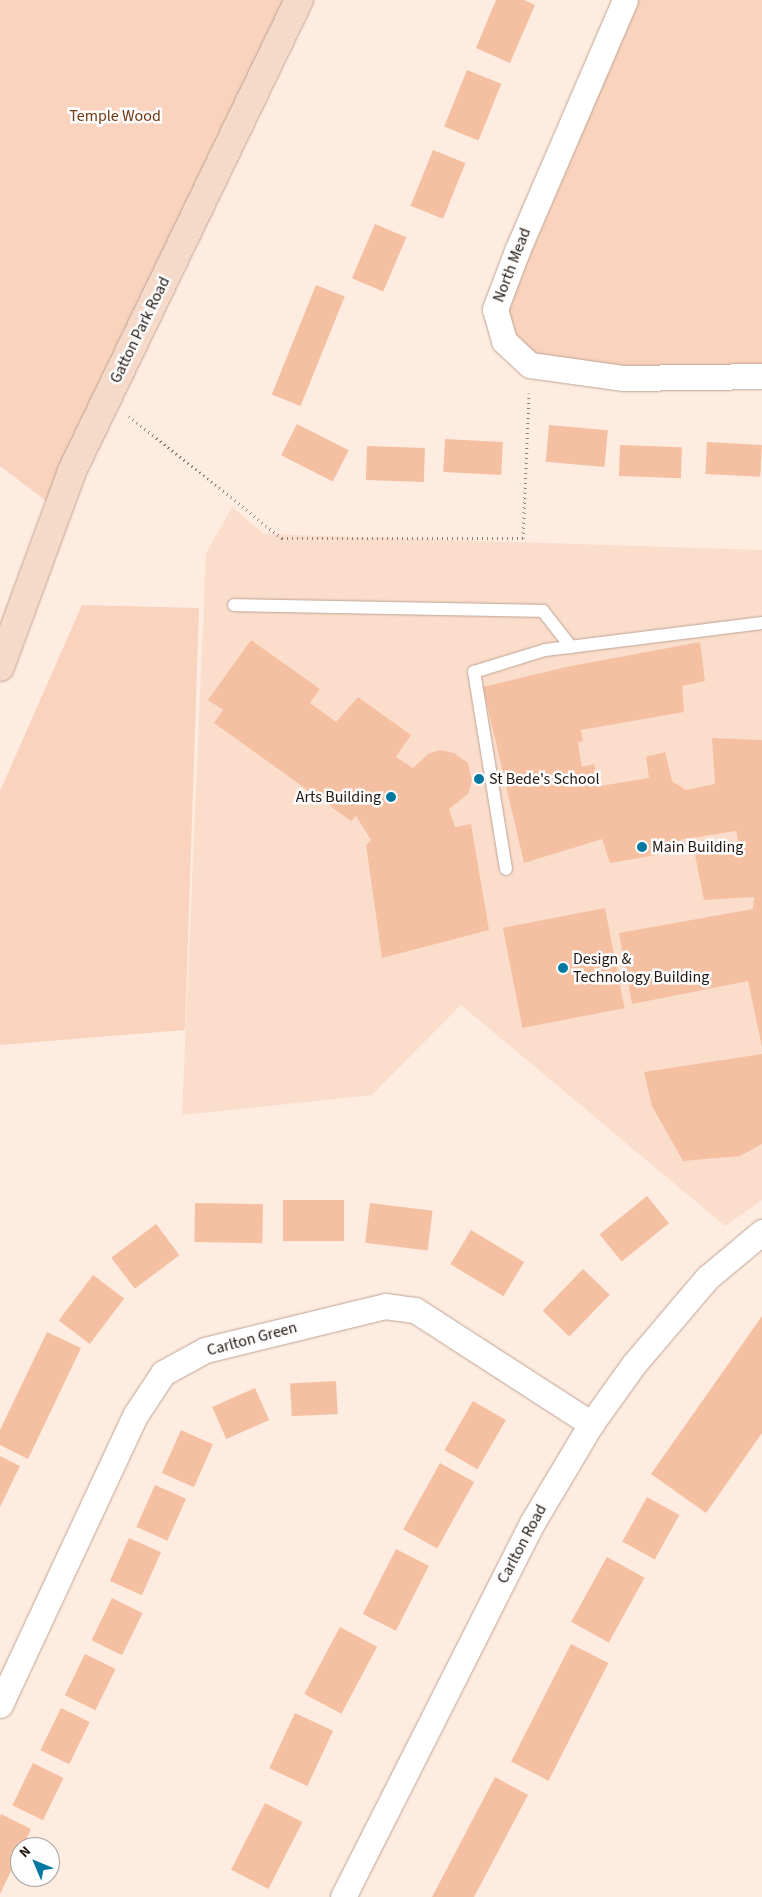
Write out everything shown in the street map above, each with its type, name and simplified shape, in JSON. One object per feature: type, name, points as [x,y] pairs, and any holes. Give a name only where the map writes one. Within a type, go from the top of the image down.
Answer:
[{"type":"main road","name":"Gatton Park Road","points":[[0,667],[72,471],[299,0]]},
{"type":"street","name":"North Mead","points":[[530,364],[504,341],[495,309],[516,251],[626,0]]},
{"type":"street","points":[[530,364],[624,378],[762,376]]},
{"type":"street","name":"Carlton Road","points":[[343,1897],[532,1523],[590,1424],[634,1364],[707,1278],[762,1232]]},
{"type":"street","name":"Carlton Green","points":[[0,1705],[136,1414],[163,1373],[205,1350],[385,1306],[415,1310],[590,1424]]},
{"type":"lane","points":[[234,605],[544,611],[571,647]]},
{"type":"lane","points":[[506,869],[474,672],[544,650],[762,623]]},
{"type":"path","points":[[107,398],[282,538],[523,538],[530,364]]},
{"type":"shaded area","name":"St Bede's School","points":[[232,507],[264,534],[762,550],[762,1200],[725,1226],[461,1005],[372,1095],[182,1115],[206,553]]},
{"type":"green space","name":"Temple Wood","points":[[0,0],[299,0],[57,509],[0,466]]},
{"type":"green space","points":[[626,0],[762,0],[762,376],[530,365],[495,309]]},
{"type":"green space","points":[[82,605],[199,608],[185,1030],[0,1045],[0,791]]},
{"type":"building","points":[[496,0],[524,0],[535,5],[510,63],[476,48]]},
{"type":"building","points":[[467,70],[501,84],[478,140],[444,127]]},
{"type":"building","points":[[433,150],[465,163],[443,219],[411,206]]},
{"type":"building","points":[[375,224],[406,237],[383,292],[352,278]]},
{"type":"building","points":[[316,285],[345,297],[301,406],[272,394]]},
{"type":"building","points":[[297,424],[349,450],[333,482],[281,455]]},
{"type":"building","points":[[549,425],[608,430],[605,467],[546,462]]},
{"type":"building","points":[[445,439],[503,442],[501,475],[443,472]]},
{"type":"building","points":[[707,442],[762,445],[760,477],[705,474]]},
{"type":"building","points":[[620,445],[682,447],[681,478],[619,476]]},
{"type":"building","points":[[367,446],[425,448],[424,482],[366,480]]},
{"type":"building","name":"Arts Building","points":[[251,640],[320,689],[310,703],[336,722],[358,697],[411,735],[396,757],[413,768],[428,754],[440,750],[454,753],[468,763],[472,781],[468,794],[449,809],[455,827],[471,824],[489,930],[382,958],[366,845],[371,840],[356,816],[351,821],[214,723],[223,710],[208,700]]},
{"type":"building","name":"Main Building","points":[[700,642],[705,681],[682,686],[684,712],[581,730],[583,741],[578,742],[580,756],[582,767],[594,764],[600,786],[649,778],[646,757],[665,752],[672,781],[686,790],[715,784],[712,738],[762,740],[762,1047],[748,981],[632,1004],[619,933],[753,909],[754,897],[704,900],[695,855],[739,844],[736,831],[679,840],[680,851],[610,863],[602,839],[524,863],[483,687],[566,667]]},
{"type":"building","name":"Design & Technology Building","points":[[605,908],[624,1008],[522,1028],[503,928]]},
{"type":"building","points":[[762,1054],[762,1144],[740,1156],[683,1161],[652,1106],[644,1072]]},
{"type":"building","points":[[647,1196],[669,1223],[622,1262],[600,1234]]},
{"type":"building","points":[[283,1200],[344,1200],[344,1241],[283,1241]]},
{"type":"building","points":[[195,1203],[263,1204],[262,1243],[194,1242]]},
{"type":"building","points":[[370,1203],[433,1211],[428,1250],[365,1243]]},
{"type":"building","points":[[156,1224],[179,1255],[135,1289],[111,1258]]},
{"type":"building","points":[[471,1230],[524,1262],[504,1296],[450,1264]]},
{"type":"building","points":[[583,1269],[610,1295],[569,1336],[543,1311]]},
{"type":"building","points":[[93,1275],[124,1298],[90,1344],[59,1321]]},
{"type":"building","points":[[762,1316],[762,1433],[706,1513],[651,1474]]},
{"type":"building","points":[[47,1332],[81,1348],[28,1459],[0,1445],[0,1430]]},
{"type":"building","points":[[336,1381],[338,1414],[292,1416],[290,1383]]},
{"type":"building","points":[[255,1388],[269,1420],[226,1439],[212,1407]]},
{"type":"building","points":[[473,1401],[506,1420],[477,1469],[444,1450]]},
{"type":"building","points":[[181,1430],[213,1444],[194,1487],[162,1473]]},
{"type":"building","points":[[0,1456],[20,1466],[0,1507]]},
{"type":"building","points":[[440,1463],[474,1482],[437,1548],[403,1529]]},
{"type":"building","points":[[155,1485],[186,1499],[167,1541],[136,1527]]},
{"type":"building","points":[[647,1497],[679,1515],[655,1560],[622,1542]]},
{"type":"building","points":[[129,1538],[161,1552],[142,1595],[110,1581]]},
{"type":"building","points":[[396,1549],[429,1566],[396,1631],[363,1614]]},
{"type":"building","points":[[607,1557],[645,1578],[609,1643],[571,1622]]},
{"type":"building","points":[[112,1598],[143,1613],[122,1655],[91,1640]]},
{"type":"building","points":[[340,1627],[377,1647],[341,1714],[304,1694]]},
{"type":"building","points":[[571,1644],[608,1663],[548,1781],[511,1762]]},
{"type":"building","points":[[85,1654],[116,1669],[95,1710],[65,1695]]},
{"type":"building","points":[[61,1708],[90,1722],[69,1764],[40,1750]]},
{"type":"building","points":[[295,1713],[333,1731],[307,1786],[269,1768]]},
{"type":"building","points":[[33,1763],[64,1778],[43,1820],[12,1805]]},
{"type":"building","points":[[495,1777],[528,1795],[474,1897],[432,1897]]},
{"type":"building","points":[[265,1803],[302,1822],[268,1889],[231,1870]]},
{"type":"building","points":[[1,1814],[31,1829],[27,1837],[10,1837],[10,1873],[0,1894]]},
{"type":"place","name":"St Bede's School","points":[[479,779]]},
{"type":"place","name":"Arts Building","points":[[391,797]]},
{"type":"place","name":"Main Building","points":[[642,847]]},
{"type":"place","name":"Design & Technology Building","points":[[563,968]]}]
